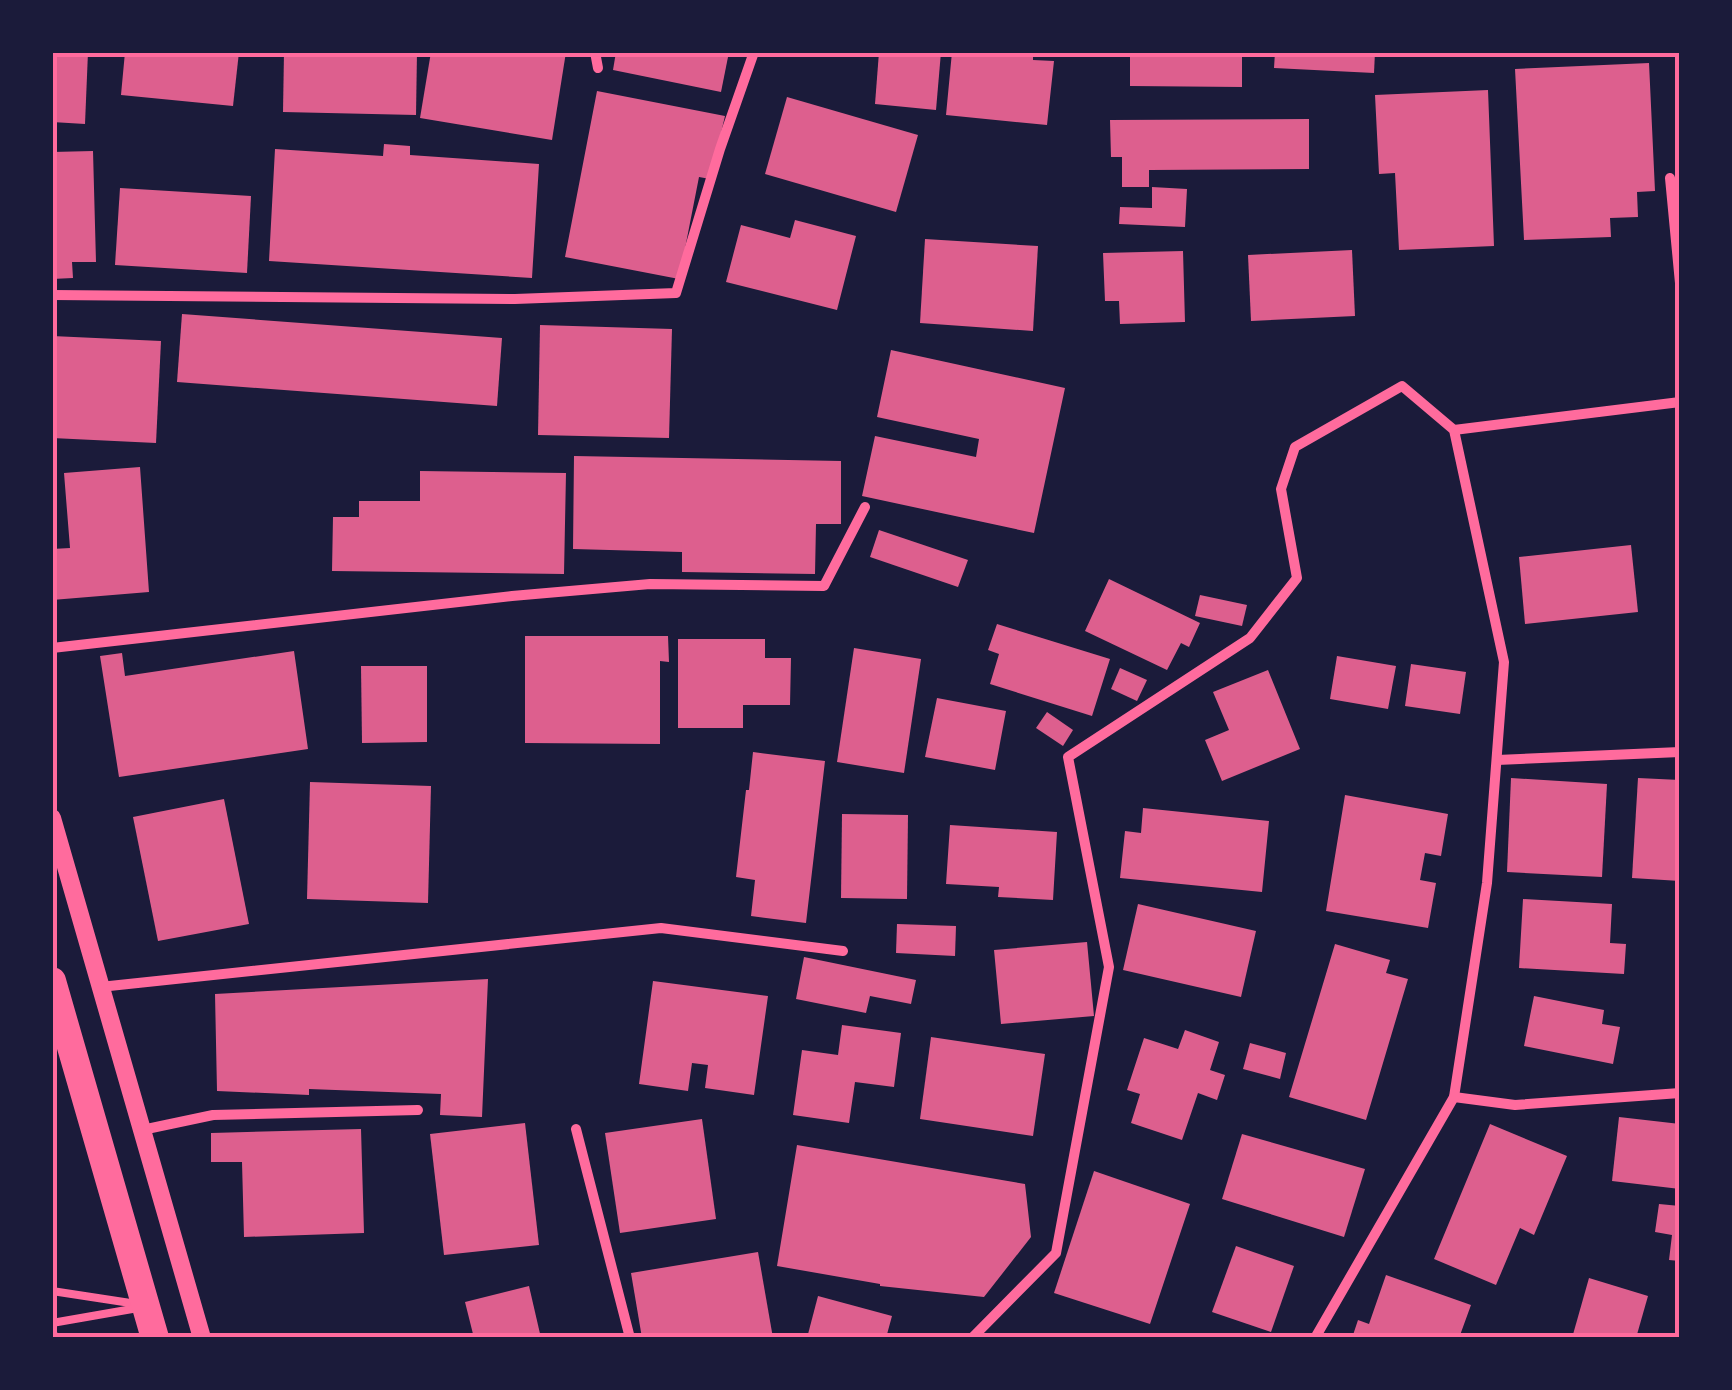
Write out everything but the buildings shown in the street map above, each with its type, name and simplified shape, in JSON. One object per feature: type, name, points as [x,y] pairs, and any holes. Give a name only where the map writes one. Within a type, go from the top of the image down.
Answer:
[{"type":"highway","points":[[52,981],[156,1338]]},
{"type":"street","points":[[596,52],[598,68]]},
{"type":"street","points":[[52,295],[516,299],[676,293],[754,52]]},
{"type":"street","points":[[1670,178],[1680,283]]},
{"type":"street","points":[[972,1338],[1056,1252],[1109,967],[1068,757],[1250,638],[1297,578],[1280,489],[1296,447],[1402,386],[1454,430],[1504,662],[1487,883],[1454,1097],[1315,1338]]},
{"type":"street","points":[[1454,430],[1680,402]]},
{"type":"street","points":[[52,648],[650,584],[824,586],[866,507]]},
{"type":"street","points":[[1496,760],[1680,752]]},
{"type":"street","points":[[52,818],[202,1338]]},
{"type":"street","points":[[100,987],[662,928],[842,951]]},
{"type":"street","points":[[1454,1097],[1516,1105],[1680,1093]]},
{"type":"street","points":[[142,1130],[213,1115],[418,1110]]},
{"type":"street","points":[[576,1130],[630,1338]]},
{"type":"lane","points":[[52,1291],[147,1306]]},
{"type":"lane","points":[[55,1338],[52,1327],[147,1306]]}]
